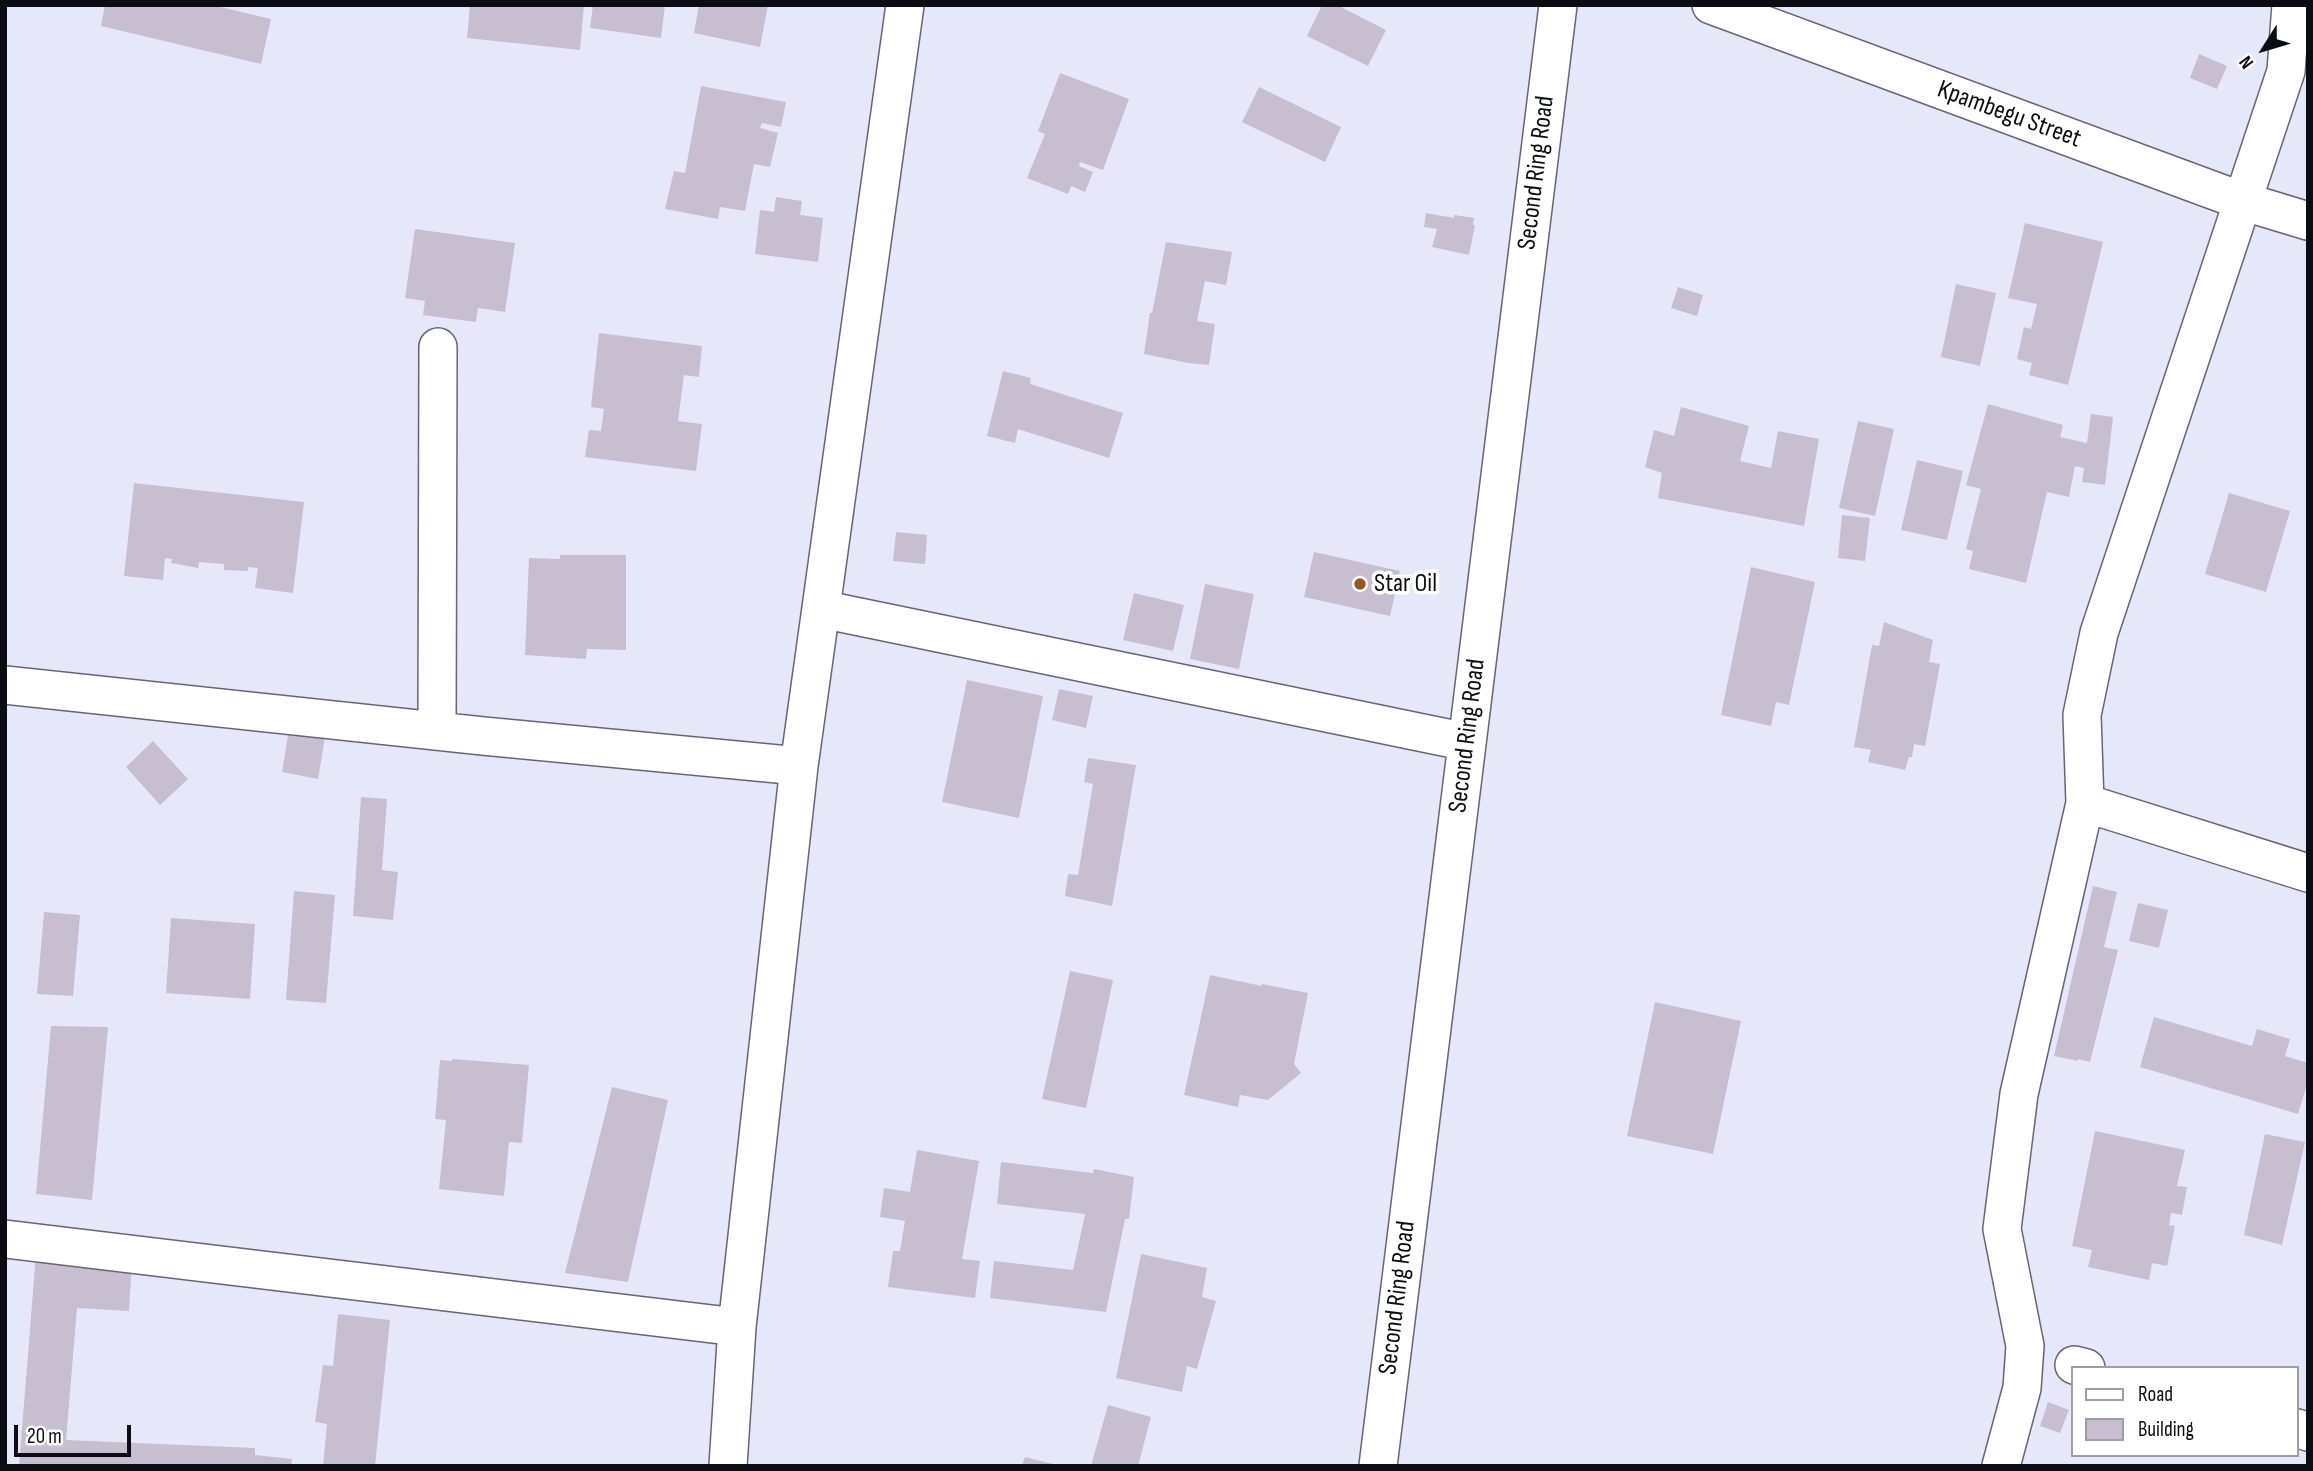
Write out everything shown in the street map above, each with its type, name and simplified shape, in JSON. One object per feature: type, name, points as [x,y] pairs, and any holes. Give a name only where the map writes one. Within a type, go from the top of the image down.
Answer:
[{"type":"street","points":[[728,1466],[737,1327],[799,766],[905,5]]},
{"type":"street","name":"Second Ring Road","points":[[1378,1466],[1558,5]]},
{"type":"street","name":"Kpambegu Street","points":[[1711,5],[2242,201],[2308,221]]},
{"type":"street","points":[[2001,1466],[2022,1388],[2025,1346],[2001,1229],[2019,1094],[2085,803],[2081,715],[2099,633],[2286,71],[2291,5]]},
{"type":"street","points":[[437,731],[438,347]]},
{"type":"street","points":[[821,609],[1467,742]]},
{"type":"street","points":[[5,685],[799,766]]},
{"type":"street","points":[[2085,803],[2308,873]]},
{"type":"street","points":[[5,1239],[737,1327]]},
{"type":"building","points":[[105,5],[212,5],[271,19],[261,64],[101,26]]},
{"type":"building","points":[[470,5],[584,5],[580,50],[467,38]]},
{"type":"building","points":[[593,5],[665,5],[661,38],[590,28]]},
{"type":"building","points":[[699,5],[768,5],[760,47],[694,33]]},
{"type":"building","points":[[1322,5],[1337,5],[1386,30],[1368,66],[1307,36]]},
{"type":"building","points":[[2199,54],[2227,66],[2217,89],[2190,78]]},
{"type":"building","points":[[1060,73],[1129,99],[1103,170],[1080,162],[1079,166],[1093,172],[1085,192],[1071,186],[1068,194],[1027,178],[1045,134],[1038,131]]},
{"type":"building","points":[[701,86],[786,102],[781,127],[762,123],[760,128],[778,133],[770,167],[754,164],[745,211],[720,207],[718,219],[665,209],[674,171],[685,173]]},
{"type":"building","points":[[1259,87],[1341,127],[1325,162],[1242,122]]},
{"type":"building","points":[[776,197],[802,201],[800,215],[823,218],[818,262],[755,254],[760,210],[774,212]]},
{"type":"building","points":[[1426,213],[1474,218],[1469,255],[1432,247],[1437,229],[1424,227]]},
{"type":"building","points":[[2025,223],[2103,242],[2068,385],[2029,375],[2032,363],[2017,359],[2024,327],[2031,329],[2037,304],[2008,298]]},
{"type":"building","points":[[415,229],[515,243],[505,312],[478,308],[476,322],[423,315],[425,301],[405,298]]},
{"type":"building","points":[[1166,242],[1232,252],[1226,285],[1205,281],[1197,321],[1215,324],[1209,365],[1144,354]]},
{"type":"building","points":[[1956,284],[1996,293],[1980,366],[1941,357]]},
{"type":"building","points":[[1678,287],[1703,295],[1697,316],[1671,308]]},
{"type":"building","points":[[599,333],[702,346],[699,377],[684,375],[678,421],[702,424],[696,471],[585,457],[589,430],[601,431],[604,409],[591,407]]},
{"type":"building","points":[[1003,371],[1031,378],[1030,384],[1123,413],[1109,458],[1018,429],[1015,443],[987,436]]},
{"type":"building","points":[[1988,404],[2063,425],[2060,437],[2087,443],[2091,414],[2113,417],[2105,485],[2082,482],[2084,468],[2075,466],[2069,497],[2047,492],[2026,583],[1969,569],[1973,551],[1966,549],[1981,489],[1966,485]]},
{"type":"building","points":[[1681,407],[1749,426],[1740,461],[1771,468],[1778,431],[1819,439],[1804,526],[1658,498],[1662,473],[1645,467],[1654,430],[1674,436]]},
{"type":"building","points":[[1858,421],[1894,429],[1875,516],[1839,508]]},
{"type":"building","points":[[1917,460],[1963,471],[1947,540],[1901,530]]},
{"type":"building","points":[[134,483],[304,502],[293,593],[255,588],[258,568],[248,567],[248,571],[224,570],[224,564],[199,562],[198,568],[171,563],[172,559],[165,558],[163,580],[124,576]]},
{"type":"building","points":[[2229,493],[2290,511],[2266,592],[2205,574]]},
{"type":"building","points":[[1842,515],[1870,518],[1865,561],[1838,558]]},
{"type":"building","points":[[896,532],[927,535],[925,564],[893,561]]},
{"type":"building","points":[[1314,552],[1400,571],[1390,616],[1304,597]]},
{"type":"building","points":[[560,555],[626,555],[626,650],[587,649],[586,659],[525,655],[529,558],[560,559]]},
{"type":"building","points":[[1751,567],[1815,582],[1789,705],[1776,702],[1771,726],[1721,715]]},
{"type":"building","points":[[1205,584],[1254,594],[1239,669],[1190,659]]},
{"type":"building","points":[[1134,593],[1184,605],[1173,651],[1123,640]]},
{"type":"building","points":[[1884,622],[1933,640],[1929,662],[1940,664],[1925,746],[1914,744],[1912,757],[1909,757],[1905,770],[1868,762],[1871,750],[1854,747],[1872,645],[1879,646]]},
{"type":"building","points":[[967,680],[1043,696],[1019,818],[942,802]]},
{"type":"building","points":[[1059,689],[1093,696],[1086,728],[1052,720]]},
{"type":"building","points":[[289,730],[325,737],[318,779],[282,772]]},
{"type":"building","points":[[153,741],[188,779],[160,805],[126,767]]},
{"type":"building","points":[[1088,758],[1136,765],[1112,906],[1065,896],[1068,874],[1078,875],[1093,784],[1084,782]]},
{"type":"building","points":[[361,797],[387,799],[382,870],[398,872],[393,920],[353,916]]},
{"type":"building","points":[[2093,886],[2117,892],[2104,947],[2118,950],[2090,1062],[2054,1056]]},
{"type":"building","points":[[294,891],[335,895],[326,1003],[286,1000]]},
{"type":"building","points":[[2138,903],[2168,910],[2159,948],[2129,941]]},
{"type":"building","points":[[44,912],[80,915],[73,996],[37,994]]},
{"type":"building","points":[[171,918],[255,924],[250,999],[166,993]]},
{"type":"building","points":[[1070,971],[1113,980],[1086,1108],[1042,1099]]},
{"type":"building","points":[[1210,975],[1308,993],[1294,1064],[1301,1073],[1268,1100],[1240,1095],[1238,1107],[1184,1095]]},
{"type":"building","points":[[1655,1002],[1741,1021],[1713,1154],[1627,1136]]},
{"type":"building","points":[[2154,1017],[2252,1046],[2257,1029],[2290,1039],[2285,1056],[2308,1063],[2308,1081],[2298,1114],[2140,1067]]},
{"type":"building","points":[[51,1026],[108,1027],[92,1200],[36,1194]]},
{"type":"building","points":[[440,1060],[529,1065],[522,1143],[509,1142],[504,1196],[439,1189],[446,1120],[435,1119]]},
{"type":"building","points":[[612,1087],[668,1100],[628,1282],[565,1273]]},
{"type":"building","points":[[2095,1131],[2185,1150],[2177,1186],[2187,1187],[2182,1215],[2171,1213],[2169,1225],[2175,1226],[2167,1266],[2152,1263],[2149,1280],[2088,1267],[2092,1250],[2072,1246]]},
{"type":"building","points":[[2265,1134],[2305,1142],[2282,1245],[2244,1235]]},
{"type":"building","points":[[917,1150],[979,1161],[962,1259],[980,1261],[975,1298],[888,1287],[893,1251],[900,1251],[905,1221],[880,1217],[884,1188],[910,1192]]},
{"type":"building","points":[[1001,1162],[1093,1173],[1094,1169],[1134,1177],[1129,1219],[1125,1219],[1106,1312],[990,1298],[994,1261],[1073,1270],[1085,1214],[997,1204]]},
{"type":"building","points":[[36,1254],[132,1261],[129,1311],[77,1308],[66,1440],[255,1448],[255,1455],[292,1459],[291,1466],[19,1466]]},
{"type":"building","points":[[1141,1254],[1207,1268],[1202,1297],[1216,1301],[1197,1369],[1187,1366],[1182,1392],[1116,1378]]},
{"type":"building","points":[[338,1314],[390,1320],[375,1466],[323,1466],[327,1424],[315,1422],[323,1365],[333,1366]]},
{"type":"building","points":[[2048,1402],[2069,1410],[2060,1433],[2040,1426]]},
{"type":"building","points":[[1108,1405],[1151,1417],[1138,1466],[1091,1466]]},
{"type":"building","points":[[1025,1457],[1057,1465],[1057,1466],[1022,1466]]},
{"type":"place","name":"Star Oil","points":[[1360,584]]}]
